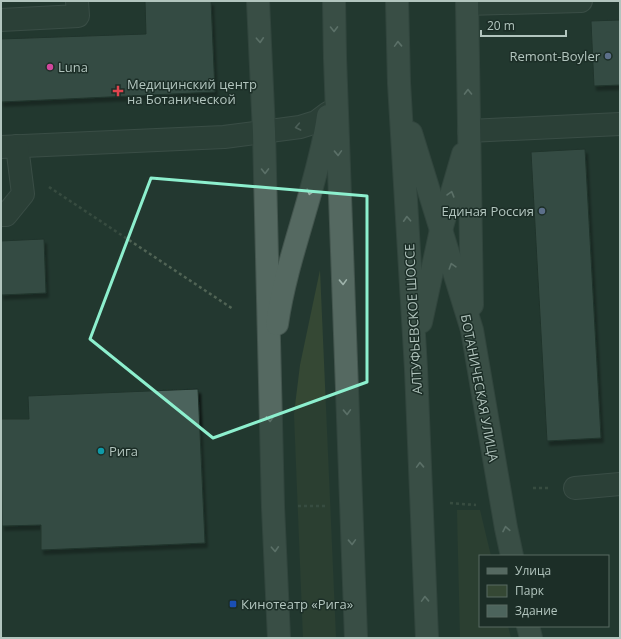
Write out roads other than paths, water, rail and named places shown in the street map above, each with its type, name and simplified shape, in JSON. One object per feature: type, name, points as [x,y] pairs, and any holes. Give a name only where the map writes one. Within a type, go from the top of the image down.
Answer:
[{"type":"main road","points":[[258,1],[264,132],[269,380],[279,638]]},
{"type":"main road","points":[[334,1],[356,638]]},
{"type":"main road","name":"АЛТУФЬЕВСКОЕ ШОССЕ","points":[[397,1],[400,83],[416,369],[427,638]]},
{"type":"main road","points":[[467,3],[472,330]]},
{"type":"main road","points":[[269,380],[278,315],[290,263],[315,176],[326,129],[335,58]]},
{"type":"main road","name":"БОТАНИЧЕСКАЯ УЛИЦА","points":[[400,83],[412,139],[472,330],[512,555]]},
{"type":"main road","points":[[416,369],[422,320],[441,230],[469,132]]},
{"type":"main road","points":[[528,627],[531,638]]},
{"type":"street","points":[[1,20],[78,16],[77,1]]},
{"type":"street","points":[[467,3],[581,1]]},
{"type":"street","points":[[1,215],[6,215],[23,194],[20,168],[9,147],[224,137],[300,127],[316,122],[328,113]]},
{"type":"street","points":[[469,132],[620,124]]},
{"type":"street","points":[[575,488],[620,484]]},
{"type":"place","name":"Remont-Boyler","points":[[608,56]]},
{"type":"place","name":"Luna","points":[[50,67]]},
{"type":"place","name":"Медицинский центр на Ботанической","points":[[118,91]]},
{"type":"place","name":"Единая Россия","points":[[542,211]]},
{"type":"place","name":"Рига","points":[[101,451]]},
{"type":"place","name":"Кинотеатр «Рига»","points":[[233,604]]}]
